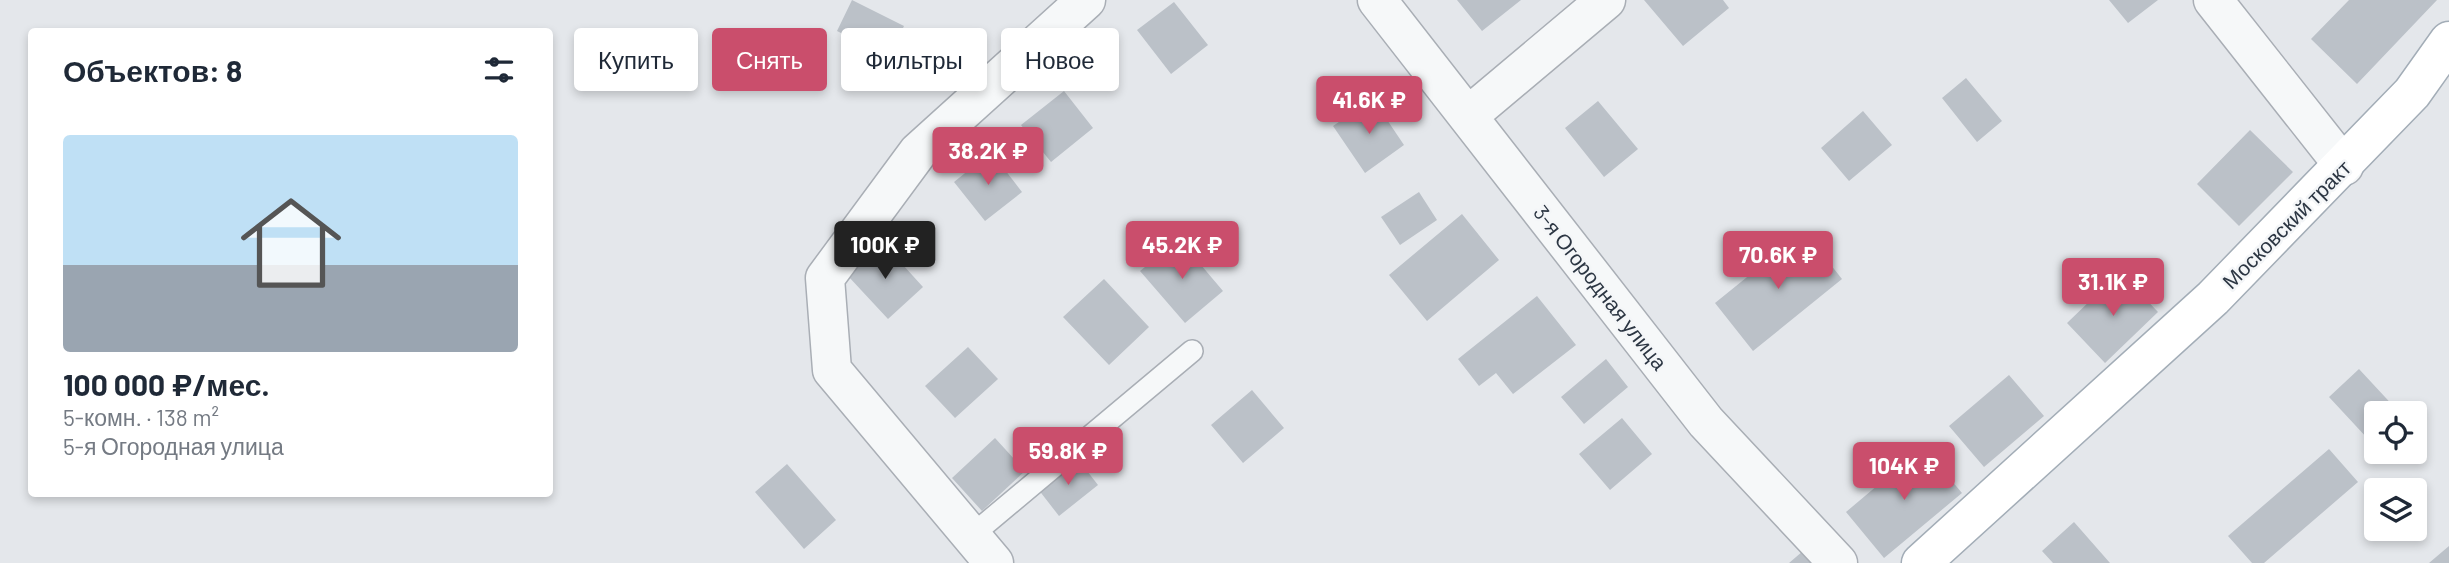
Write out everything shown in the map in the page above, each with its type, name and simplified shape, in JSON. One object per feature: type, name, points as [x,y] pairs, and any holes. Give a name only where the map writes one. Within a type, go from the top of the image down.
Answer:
[{"type":"main road","name":"Московский тракт","points":[[1922,563],[2213,298],[2412,93],[2449,41]]},
{"type":"street","points":[[983,550],[832,370],[825,278],[918,152],[1086,0]]},
{"type":"street","name":"3-я Огородная улица","points":[[1377,0],[1706,422],[1838,563]]},
{"type":"street","points":[[1468,116],[1606,0]]},
{"type":"street","points":[[2213,0],[2344,166]]},
{"type":"lane","points":[[983,550],[1192,351]]},
{"type":"building","points":[[852,0],[904,26],[841,28],[841,33],[837,31]]},
{"type":"building","points":[[1457,0],[1521,0],[1482,31]]},
{"type":"building","points":[[1644,0],[1723,0],[1729,8],[1683,46]]},
{"type":"building","points":[[2109,0],[2158,0],[2128,23]]},
{"type":"building","points":[[2349,0],[2437,0],[2357,84],[2311,39]]},
{"type":"building","points":[[1174,2],[1208,45],[1171,74],[1137,30]]},
{"type":"building","points":[[1966,78],[2002,121],[1977,142],[1942,98]]},
{"type":"building","points":[[1064,91],[1093,128],[1051,162],[1021,125]]},
{"type":"building","points":[[1373,99],[1404,145],[1365,173],[1333,126]]},
{"type":"building","points":[[1598,101],[1638,149],[1604,177],[1565,128]]},
{"type":"building","points":[[1863,111],[1892,145],[1849,181],[1821,148]]},
{"type":"building","points":[[2250,130],[2293,172],[2239,226],[2197,184]]},
{"type":"building","points":[[991,152],[1022,192],[985,221],[954,182]]},
{"type":"building","points":[[1419,192],[1437,220],[1400,245],[1381,217]]},
{"type":"building","points":[[1462,214],[1499,260],[1427,321],[1389,275]]},
{"type":"building","points":[[1804,231],[1842,279],[1753,351],[1715,303]]},
{"type":"building","points":[[1179,239],[1223,291],[1185,323],[1140,271]]},
{"type":"building","points":[[883,243],[923,287],[888,319],[848,276]]},
{"type":"building","points":[[2120,272],[2158,312],[2105,363],[2067,323]]},
{"type":"building","points":[[1104,279],[1149,327],[1109,365],[1063,317]]},
{"type":"building","points":[[1537,296],[1576,345],[1513,394],[1496,373],[1479,386],[1458,359]]},
{"type":"building","points":[[968,347],[998,379],[955,418],[925,386]]},
{"type":"building","points":[[1606,359],[1628,387],[1584,424],[1561,397]]},
{"type":"building","points":[[2359,369],[2389,401],[2364,401],[2364,435],[2329,397]]},
{"type":"building","points":[[2009,375],[2044,416],[1984,467],[1949,426]]},
{"type":"building","points":[[1252,390],[1284,428],[1243,463],[1211,425]]},
{"type":"building","points":[[1622,418],[1652,454],[1610,490],[1579,454]]},
{"type":"building","points":[[995,438],[1025,471],[982,511],[952,478]]},
{"type":"building","points":[[1923,447],[1962,493],[1884,558],[1846,512]]},
{"type":"building","points":[[2329,449],[2358,482],[2264,563],[2252,563],[2228,536]]},
{"type":"building","points":[[1077,458],[1098,485],[1059,516],[1038,489]]},
{"type":"building","points":[[787,464],[836,520],[804,549],[755,492]]},
{"type":"building","points":[[2074,522],[2110,563],[2053,563],[2042,551]]},
{"type":"building","points":[[2449,546],[2449,563],[2429,563]]},
{"type":"building","points":[[1803,551],[1814,563],[1789,563]]}]
